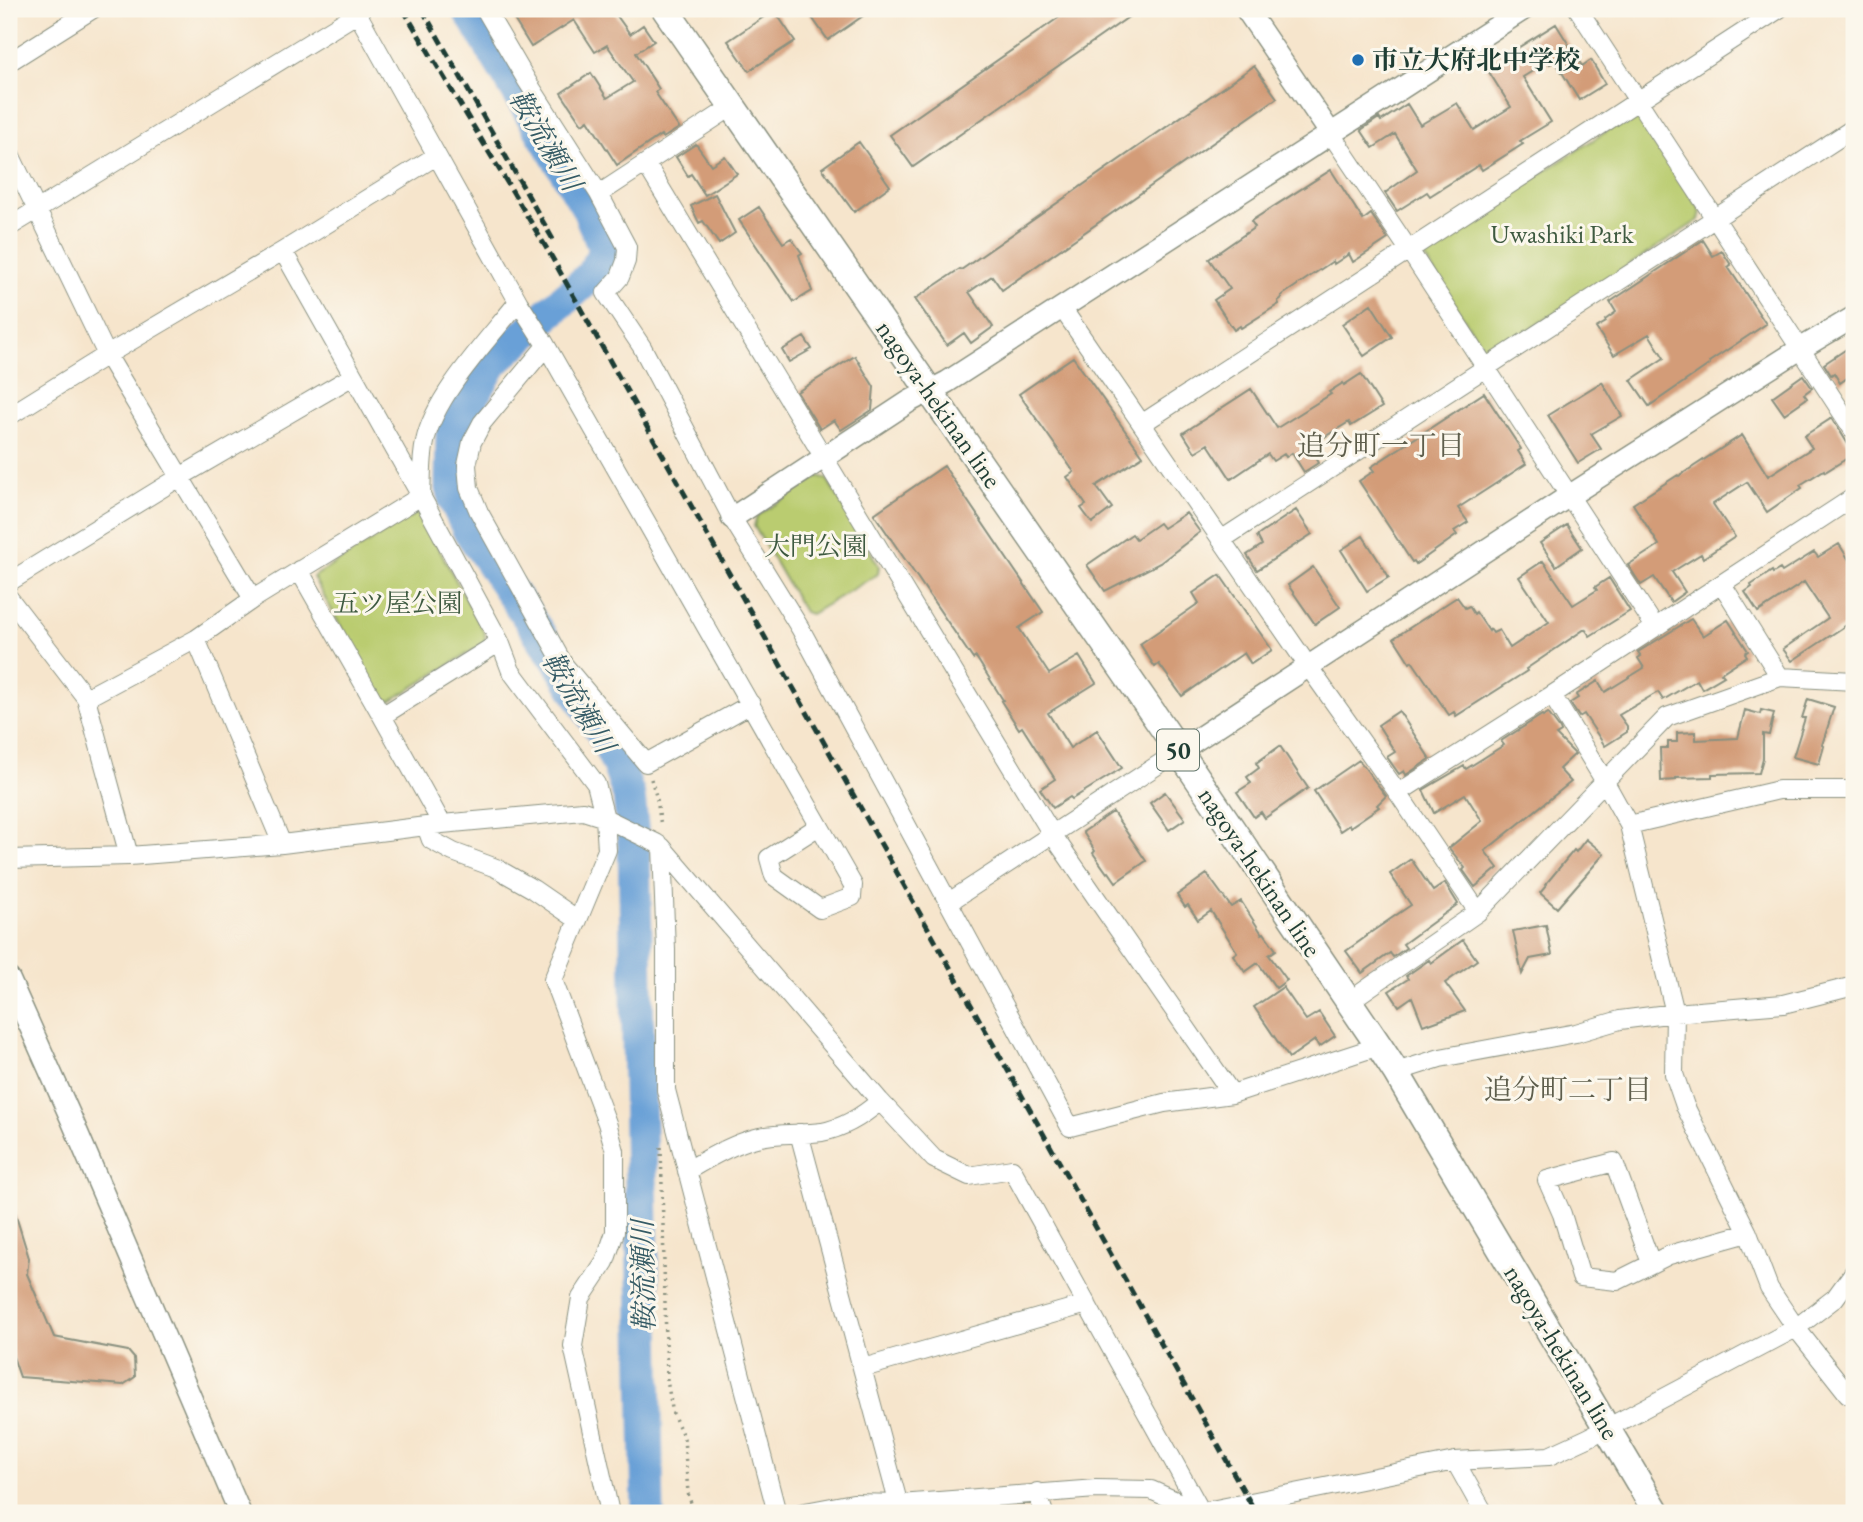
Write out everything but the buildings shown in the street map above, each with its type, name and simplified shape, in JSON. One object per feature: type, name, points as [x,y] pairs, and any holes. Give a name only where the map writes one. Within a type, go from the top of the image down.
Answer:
[{"type":"main road","name":"nagoya-hekinan line","points":[[665,9],[1179,751],[1379,1046],[1657,1513]]},
{"type":"street","points":[[485,9],[599,194],[628,247],[620,277],[606,293],[642,347],[732,518],[800,628],[1070,1127],[1164,1103],[1232,1094],[1379,1046]]},
{"type":"street","points":[[1246,9],[1409,250],[1655,628]]},
{"type":"street","points":[[732,518],[910,401],[947,383],[1524,9]]},
{"type":"street","points":[[1578,9],[1854,431]]},
{"type":"street","points":[[1143,423],[1779,9]]},
{"type":"street","points":[[9,227],[357,11],[436,156],[751,704],[853,886],[852,897],[820,909],[774,876],[769,858],[819,826]]},
{"type":"street","points":[[9,62],[82,12]]},
{"type":"street","points":[[599,194],[733,106]]},
{"type":"street","points":[[1221,540],[1854,128]]},
{"type":"street","points":[[9,152],[107,355],[253,599]]},
{"type":"street","points":[[9,416],[436,156]]},
{"type":"street","points":[[646,164],[1052,834],[1232,1094]]},
{"type":"street","points":[[283,251],[421,496],[500,642],[511,671],[596,784],[606,818],[607,850],[553,980],[615,1152],[615,1232],[605,1262],[581,1298],[573,1346],[610,1513]]},
{"type":"street","points":[[421,496],[425,441],[439,404],[519,302]]},
{"type":"street","points":[[1062,308],[1478,912]]},
{"type":"street","points":[[949,902],[1569,496],[1854,317]]},
{"type":"street","points":[[545,344],[482,423],[472,442],[467,465],[469,488],[478,512],[564,665],[646,763],[751,704]]},
{"type":"street","points":[[9,582],[180,477],[353,376]]},
{"type":"street","points":[[86,698],[196,639],[253,599],[421,496]]},
{"type":"street","points":[[1398,793],[1854,497]]},
{"type":"street","points":[[299,570],[383,716],[434,825],[431,840],[453,852],[496,868],[578,920]]},
{"type":"street","points":[[1722,584],[1780,677]]},
{"type":"street","points":[[9,598],[86,698],[130,856]]},
{"type":"street","points":[[196,639],[282,844]]},
{"type":"street","points":[[383,716],[500,642]]},
{"type":"street","points":[[1348,1002],[1478,912],[1667,717],[1780,677],[1854,681]]},
{"type":"street","points":[[1552,695],[1629,825],[1675,1013],[1674,1074],[1685,1106],[1748,1233],[1769,1289],[1848,1394],[1854,1396]]},
{"type":"street","points":[[1629,825],[1779,790],[1854,790]]},
{"type":"street","points":[[9,859],[130,856],[282,844],[434,825],[583,811],[606,818],[659,845],[880,1101],[934,1159],[969,1176],[1012,1169],[1202,1512]]},
{"type":"street","points":[[659,845],[666,950],[666,1090],[776,1513]]},
{"type":"street","points":[[9,979],[240,1513]]},
{"type":"street","points":[[1396,1072],[1440,1058],[1576,1033],[1620,1020],[1783,1004],[1854,986]]},
{"type":"street","points":[[687,1171],[705,1159],[755,1138],[825,1131],[864,1115],[880,1101]]},
{"type":"street","points":[[799,1133],[901,1508]]},
{"type":"street","points":[[1651,1263],[1614,1162],[1548,1180],[1562,1214],[1581,1277],[1616,1281],[1670,1255],[1748,1233]]},
{"type":"street","points":[[800,1513],[853,1503],[901,1508],[1037,1492],[1096,1489],[1151,1490],[1202,1512],[1455,1461],[1549,1456],[1797,1328],[1835,1298],[1854,1272]]},
{"type":"street","points":[[863,1368],[1087,1304]]},
{"type":"street","points":[[1455,1461],[1484,1513]]},
{"type":"street","points":[[1037,1492],[1044,1513]]},
{"type":"path","points":[[646,763],[662,828],[659,845]]},
{"type":"path","points":[[670,1110],[661,1123],[667,1380],[673,1414],[684,1438],[688,1493],[694,1513]]},
{"type":"green space","name":"Uwashiki Park","points":[[1630,116],[1640,117],[1701,211],[1699,220],[1494,353],[1485,351],[1424,257],[1426,248]]},
{"type":"green space","name":"大門公園","points":[[819,476],[827,479],[879,566],[878,574],[811,614],[804,612],[754,526],[757,516]]},
{"type":"green space","name":"五ツ屋公園","points":[[419,512],[485,634],[485,643],[389,702],[381,698],[313,577]]},
{"type":"waterway","name":"鞍流瀬川","points":[[468,9],[587,207],[605,250],[592,275],[493,362],[452,433],[451,485],[454,499],[468,529],[560,664],[601,730],[629,796],[634,846],[648,1513]]},
{"type":"railway","points":[[403,9],[550,254],[1256,1513]]},
{"type":"railway","points":[[422,9],[555,243]]},
{"type":"place","name":"市立大府北中学校","points":[[1358,60]]},
{"type":"district","name":"追分町一丁目","points":[[1381,445]]},
{"type":"district","name":"追分町二丁目","points":[[1568,1089]]}]
